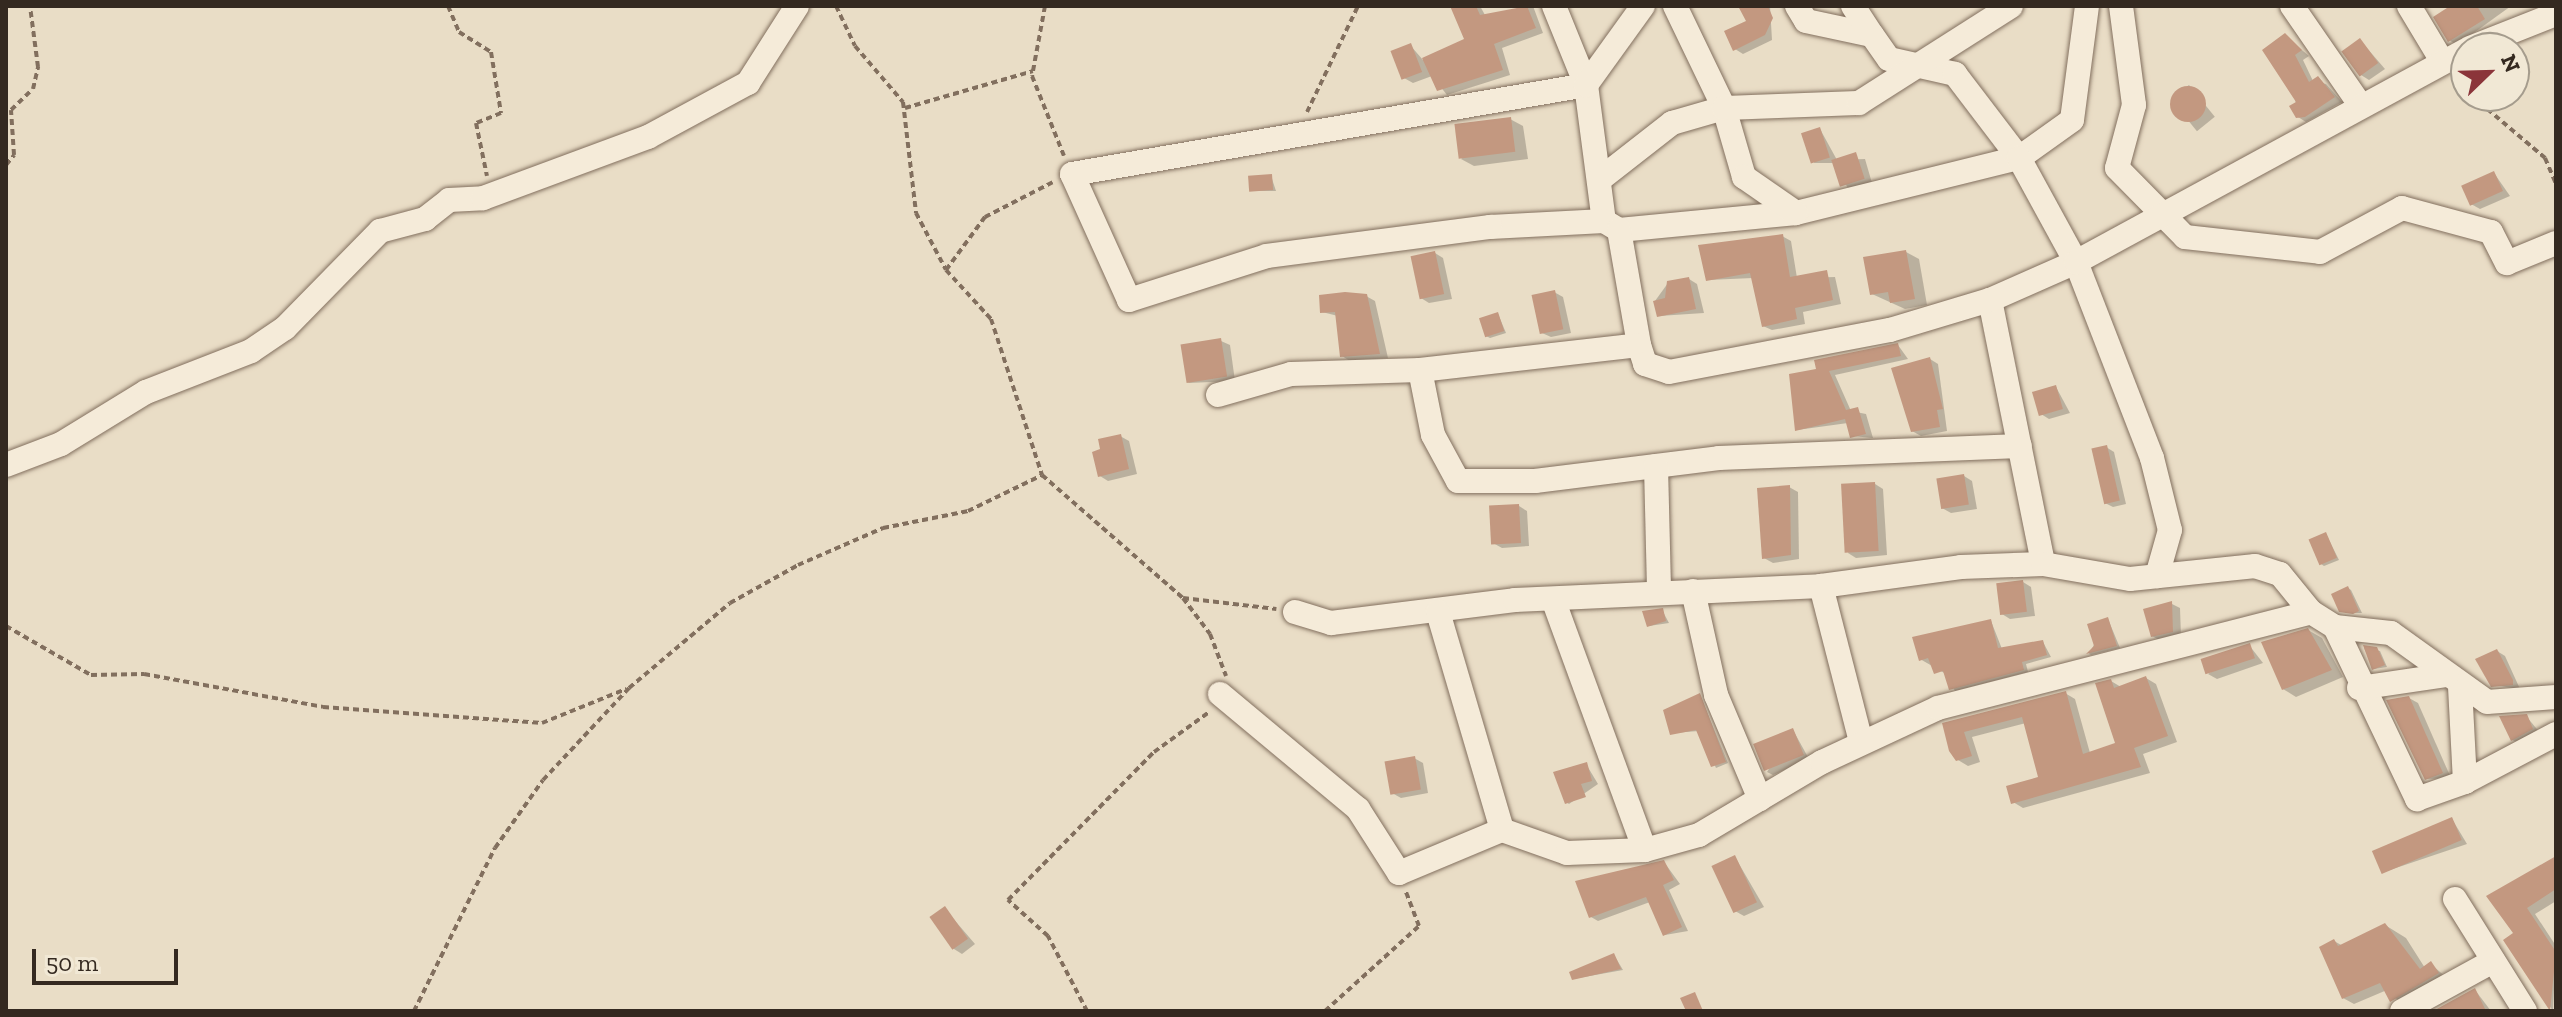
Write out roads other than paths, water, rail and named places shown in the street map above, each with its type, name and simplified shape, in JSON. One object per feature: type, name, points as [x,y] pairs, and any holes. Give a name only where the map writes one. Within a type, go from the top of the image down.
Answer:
[{"type":"street","points":[[6,465],[61,444],[146,392],[251,351],[285,328],[380,231],[425,219],[449,200],[491,194],[648,137],[748,83],[797,6]]},
{"type":"street","points":[[1554,6],[1586,85],[1599,180],[1639,345],[1645,364],[1669,372],[1890,330],[1990,300],[2076,262],[2160,218],[2450,57]]},
{"type":"street","points":[[1643,6],[1586,85],[1299,130],[1072,174],[1129,300],[1267,256],[1490,227],[1612,226],[1796,213],[2019,158],[2072,120],[2087,6]]},
{"type":"street","points":[[1675,6],[1724,108],[1744,177],[1796,213]]},
{"type":"street","points":[[1797,6],[1806,21],[1872,35]]},
{"type":"street","points":[[1853,6],[1889,59],[1955,74],[2019,158],[2076,262],[2165,499],[2170,530],[2157,576]]},
{"type":"street","points":[[2121,6],[2134,105],[2117,168],[2160,218],[2185,237],[2320,252],[2402,208],[2491,232],[2507,263],[2556,243]]},
{"type":"street","points":[[2292,6],[2361,106]]},
{"type":"street","points":[[2411,7],[2442,61]]},
{"type":"street","points":[[1599,180],[1672,123],[1724,108],[1859,103],[1995,11]]},
{"type":"street","points":[[2511,32],[2556,14]]},
{"type":"street","points":[[1990,300],[2043,564]]},
{"type":"street","points":[[1218,395],[1291,374],[1420,370],[1639,345]]},
{"type":"street","points":[[1420,370],[1433,435],[1458,481],[1535,481],[1656,466],[2020,446]]},
{"type":"street","points":[[1656,466],[1659,590]]},
{"type":"street","points":[[1295,612],[1331,623],[1659,590],[1821,586],[1879,573],[2043,564],[2157,576],[2270,568],[2311,612],[2335,627],[2391,633],[2487,702],[2556,697]]},
{"type":"street","points":[[1821,586],[1861,742]]},
{"type":"street","points":[[1693,591],[1716,695],[1760,799]]},
{"type":"street","points":[[1554,602],[1645,850]]},
{"type":"street","points":[[1438,612],[1502,830]]},
{"type":"street","points":[[1220,694],[1358,809],[1399,873],[1502,830],[1567,853],[1645,850],[1699,835],[1861,742],[1938,708],[2311,612]]},
{"type":"street","points":[[2335,627],[2359,688],[2417,799],[2465,782],[2556,734]]},
{"type":"street","points":[[2359,688],[2454,681]]},
{"type":"street","points":[[2454,681],[2465,782]]},
{"type":"street","points":[[2455,899],[2525,1011]]},
{"type":"street","points":[[2402,1011],[2493,961]]}]
